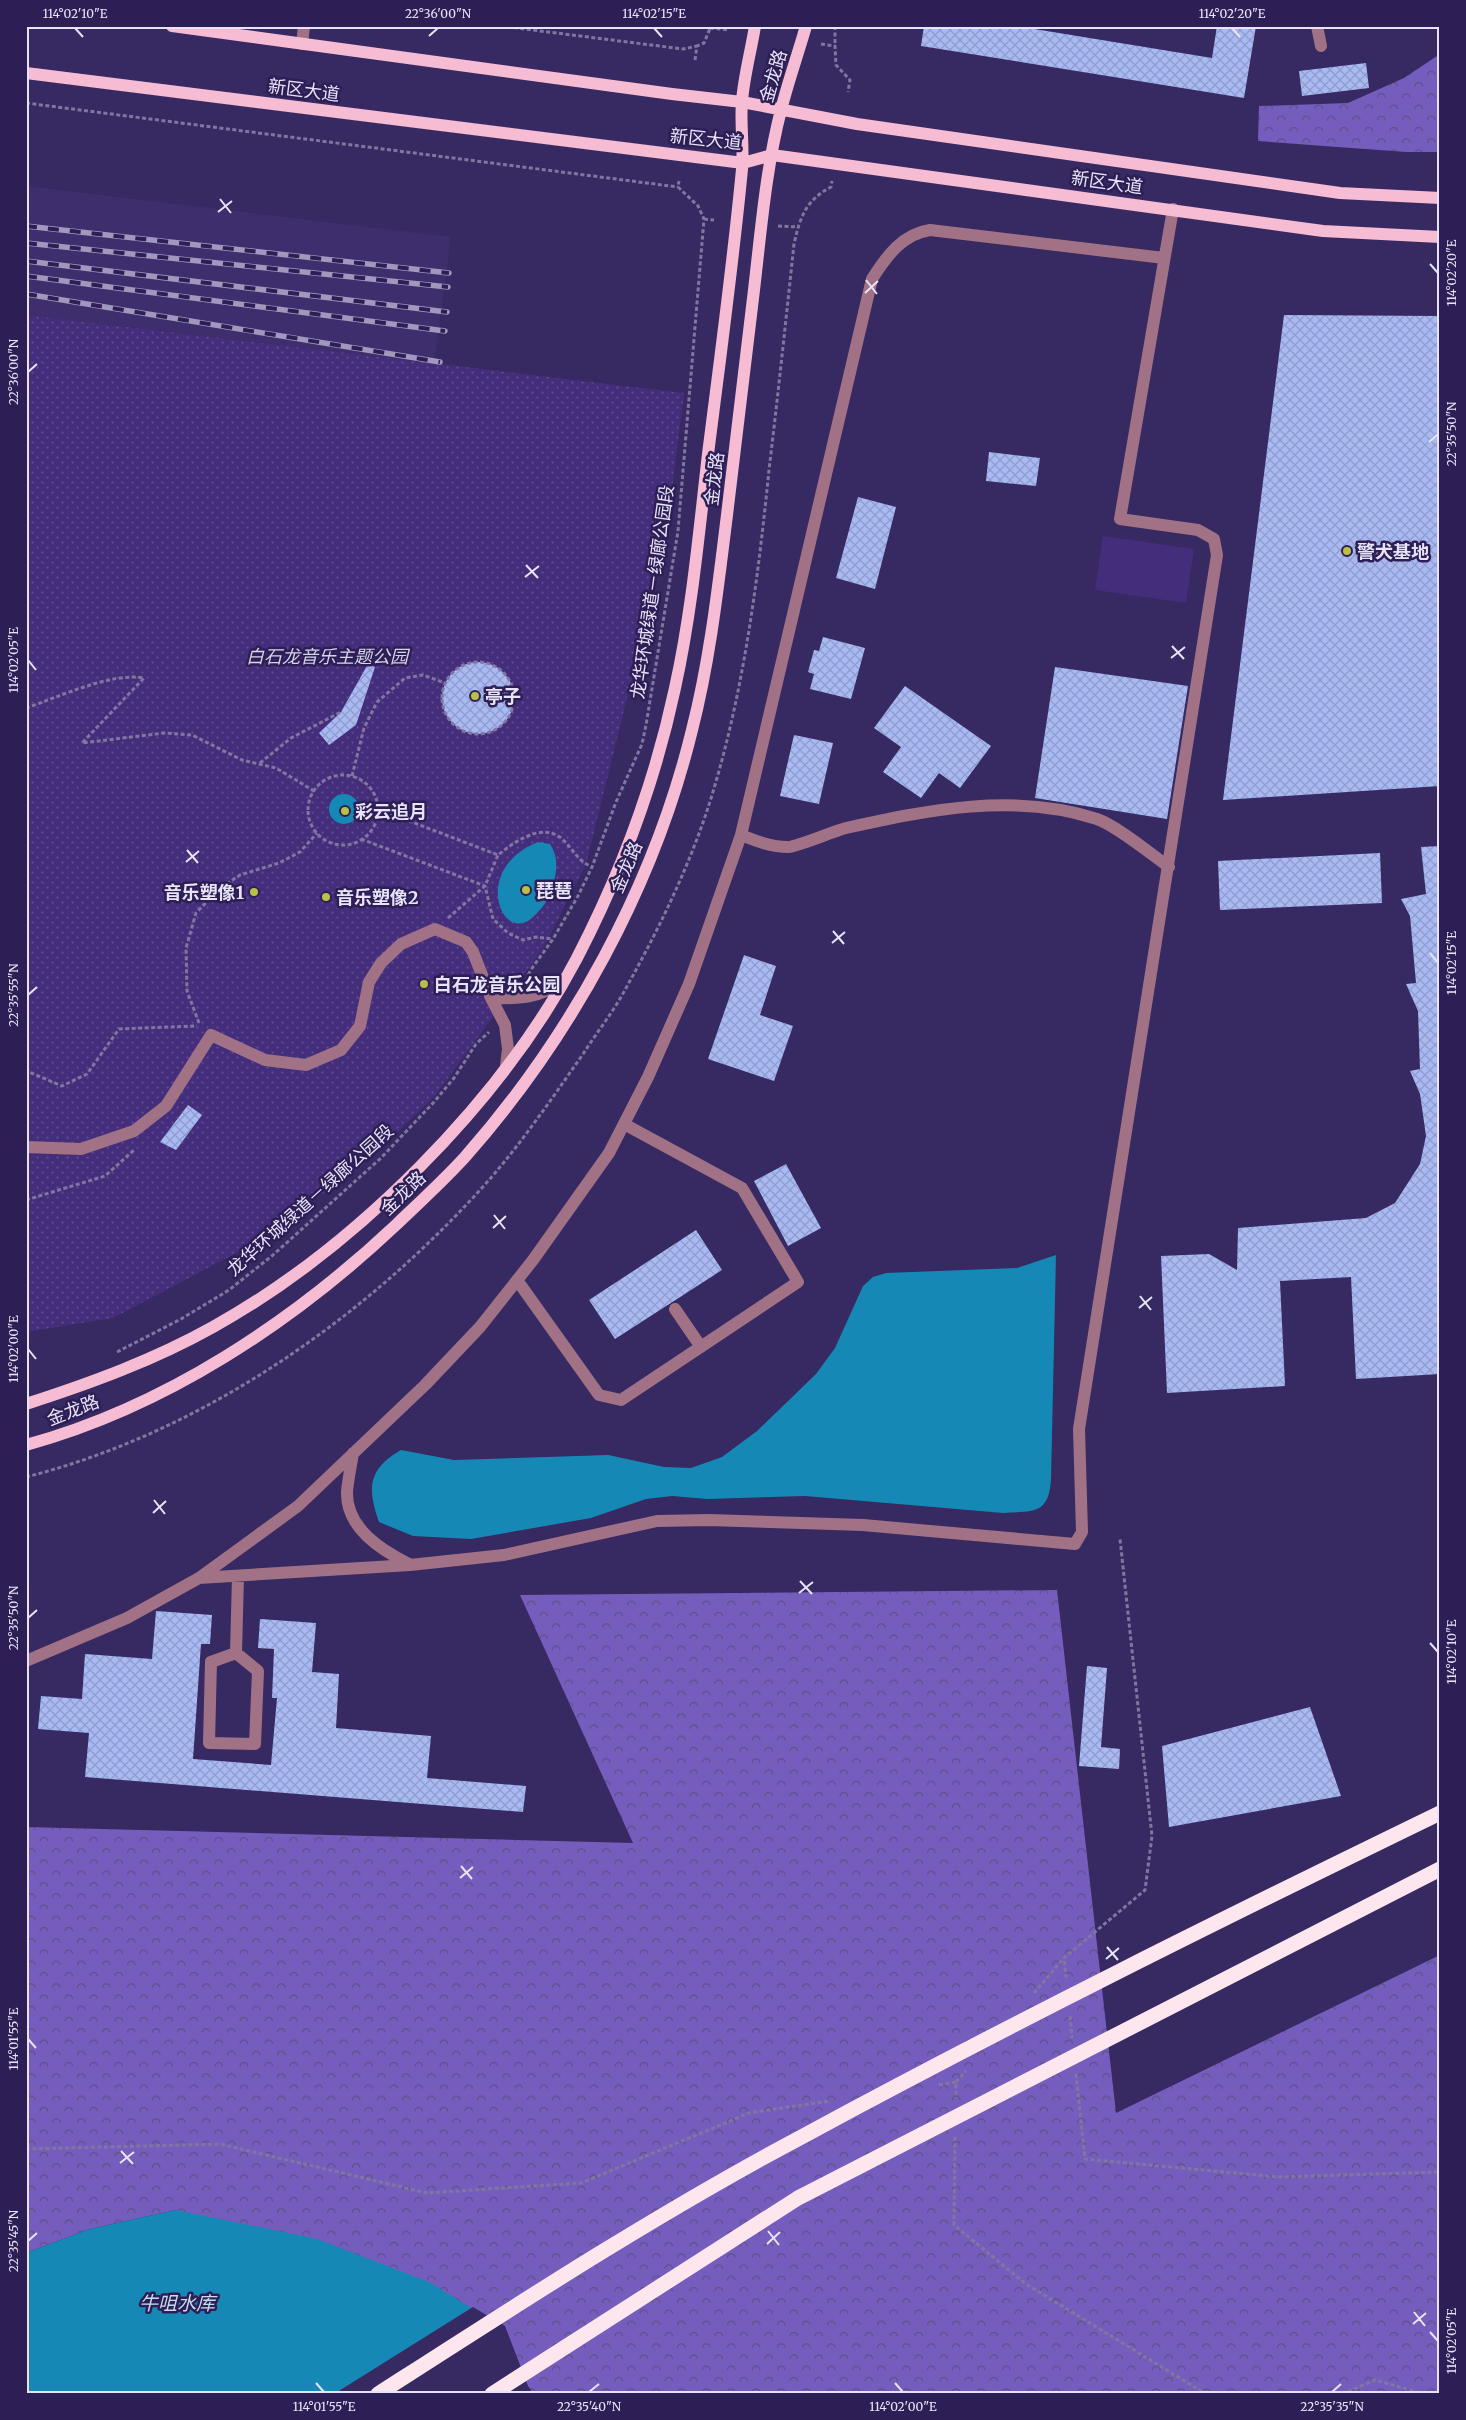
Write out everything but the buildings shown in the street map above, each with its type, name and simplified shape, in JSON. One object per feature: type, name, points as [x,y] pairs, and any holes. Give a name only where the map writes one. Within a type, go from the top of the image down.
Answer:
[{"type":"highway","points":[[378,2394],[590,2258],[803,2136],[1173,1943],[1440,1813]]},
{"type":"highway","points":[[492,2394],[798,2198],[1440,1869]]},
{"type":"main road","name":"新区大道","points":[[172,26],[662,93],[742,102],[781,111],[1340,193],[1440,198]]},
{"type":"main road","name":"金龙路","points":[[26,1404],[99,1380],[153,1357],[215,1326],[275,1288],[332,1247],[380,1205],[427,1159],[475,1106],[506,1066],[563,981],[602,906],[625,853],[648,791],[676,687],[693,578],[743,163],[742,102],[755,26]]},
{"type":"main road","name":"金龙路","points":[[26,1445],[111,1415],[173,1386],[224,1357],[323,1287],[372,1248],[465,1157],[544,1055],[618,931],[675,794],[692,730],[717,596],[759,247],[772,155],[781,111],[806,26]]},
{"type":"main road","name":"新区大道","points":[[26,73],[743,163],[772,155],[1323,231],[1440,237]]},
{"type":"street","points":[[302,44],[304,26]]},
{"type":"street","points":[[1317,26],[1320,46]]},
{"type":"street","points":[[199,1578],[410,1565],[504,1555],[657,1521],[709,1520],[862,1525],[1075,1544],[1082,1532],[1079,1430],[1218,555],[1214,539],[1198,530],[1120,519],[1173,209]]},
{"type":"street","points":[[26,1661],[127,1618],[199,1578],[298,1506],[425,1385],[480,1327],[517,1280],[609,1153],[648,1077],[689,984],[741,835],[872,279],[889,253],[917,232],[930,230],[1164,258]]},
{"type":"street","points":[[741,835],[765,844],[790,847],[829,832],[952,807],[996,805],[1047,808],[1098,820],[1141,846],[1169,868]]},
{"type":"street","points":[[26,1147],[81,1149],[134,1131],[166,1106],[211,1034],[265,1060],[306,1065],[341,1050],[360,1026],[370,982],[381,963],[401,944],[435,929],[466,942],[474,952],[491,998],[505,1025],[508,1049],[506,1066]]},
{"type":"street","points":[[491,998],[512,999],[540,995],[563,981]]},
{"type":"street","points":[[517,1280],[599,1395],[621,1400],[798,1282],[742,1188],[624,1124]]},
{"type":"street","points":[[675,1309],[701,1347]]},
{"type":"street","points":[[353,1454],[347,1494],[352,1516],[366,1536],[384,1551],[410,1565]]},
{"type":"street","points":[[236,1653],[238,1576]]},
{"type":"street","points":[[236,1653],[258,1671],[255,1744],[209,1743],[211,1662],[236,1653]]},
{"type":"path","points":[[501,26],[683,50],[704,43],[710,27],[729,30]]},
{"type":"path","points":[[835,26],[836,64],[850,80],[848,92]]},
{"type":"path","points":[[821,44],[835,46]]},
{"type":"path","points":[[695,60],[697,46]]},
{"type":"path","points":[[26,103],[678,187],[698,206],[704,219],[714,220]]},
{"type":"path","points":[[678,187],[679,181]]},
{"type":"path","points":[[26,1477],[140,1439],[240,1388],[329,1328],[423,1248],[490,1178],[553,1097],[625,991],[692,850],[712,797],[728,735],[743,664],[760,554],[793,253],[798,227],[807,204],[831,187],[832,181]]},
{"type":"path","name":"龙华环城绿道－绿廊公园段","points":[[524,989],[530,971],[553,939],[592,867],[616,802],[642,744],[678,531],[704,219]]},
{"type":"path","points":[[778,226],[798,227]]},
{"type":"path","points":[[486,662],[496,666],[505,674],[511,684],[514,695],[508,717],[500,726],[480,734],[468,732],[457,727],[448,718],[443,707],[442,695],[445,683],[452,672],[462,665],[486,662]]},
{"type":"path","points":[[352,776],[364,728],[376,702],[405,678],[423,674],[445,683]]},
{"type":"path","points":[[26,708],[102,683],[132,676],[144,678],[82,743],[164,733],[192,735],[242,760],[276,768],[314,791]]},
{"type":"path","points":[[259,764],[291,738],[341,712]]},
{"type":"path","points":[[352,776],[371,788],[376,797],[378,809],[376,821],[370,832],[361,839],[350,844],[338,844],[327,840],[317,833],[308,812],[310,801],[314,791],[321,783],[331,777],[352,776]]},
{"type":"path","points":[[378,809],[498,855]]},
{"type":"path","points":[[435,929],[485,886],[498,855],[524,837],[546,832],[560,837],[575,856],[592,867]]},
{"type":"path","points":[[26,1068],[28,1072],[62,1086],[87,1074],[119,1029],[201,1026],[187,990],[186,948],[196,913],[219,889],[240,875],[286,859],[300,852],[317,833]]},
{"type":"path","points":[[361,839],[485,886]]},
{"type":"path","points":[[485,886],[493,920],[508,933],[523,940],[536,937],[553,939]]},
{"type":"path","name":"龙华环城绿道－绿廊公园段","points":[[111,1355],[181,1319],[229,1290],[273,1256],[381,1158],[434,1102],[454,1078],[476,1044],[491,1031]]},
{"type":"path","points":[[937,2085],[956,2082],[956,2101]]},
{"type":"path","points":[[26,2149],[220,2144],[427,2193],[581,2183],[749,2112],[838,2100]]},
{"type":"path","points":[[956,2130],[954,2224],[1026,2284],[1206,2394]]},
{"type":"path","points":[[1342,2394],[1375,2380],[1425,2394]]},
{"type":"shaded area","points":[[26,186],[451,237],[434,363],[26,315]]},
{"type":"green space","points":[[1440,54],[1440,152],[1406,152],[1258,141],[1259,106],[1348,103],[1404,78]]},
{"type":"green space","name":"白石龙音乐主题公园","points":[[26,315],[684,393],[671,496],[640,646],[586,864],[544,947],[435,1096],[360,1168],[240,1251],[113,1318],[26,1332]]},
{"type":"green space","points":[[1103,536],[1194,549],[1186,603],[1095,590]]},
{"type":"green space","points":[[1057,1590],[1116,2113],[1440,1955],[1440,2394],[531,2394],[176,2210],[90,2229],[26,2253],[26,1827],[633,1843],[520,1595]]},
{"type":"water","points":[[344,794],[355,798],[359,809],[355,820],[344,824],[333,820],[329,809],[333,798]]},
{"type":"water","points":[[538,842],[550,844],[555,855],[556,871],[551,892],[546,902],[536,914],[524,923],[513,922],[504,915],[499,902],[498,887],[504,870],[517,855]]},
{"type":"water","points":[[1056,1255],[1051,1479],[1047,1499],[1038,1509],[1003,1513],[805,1496],[707,1499],[672,1496],[646,1499],[591,1518],[471,1539],[413,1536],[379,1522],[373,1499],[373,1480],[382,1464],[401,1450],[454,1460],[608,1455],[664,1467],[691,1468],[722,1457],[757,1431],[816,1374],[835,1348],[863,1286],[873,1277],[886,1273],[1017,1268]]},
{"type":"water","name":"牛咀水库","points":[[176,2210],[317,2239],[429,2282],[502,2327],[531,2394],[26,2394],[26,2253],[90,2229]]},
{"type":"pier","points":[[473,2307],[505,2326],[528,2386],[533,2393],[334,2394]]},
{"type":"railway","points":[[26,226],[449,273]]},
{"type":"railway","points":[[26,243],[448,287]]},
{"type":"railway","points":[[26,261],[447,312]]},
{"type":"railway","points":[[26,276],[445,331]]},
{"type":"railway","points":[[26,294],[440,362]]},
{"type":"place","name":"警犬基地","points":[[1347,551]]},
{"type":"place","name":"亭子","points":[[475,696]]},
{"type":"place","name":"彩云追月","points":[[345,811]]},
{"type":"place","name":"琵琶","points":[[526,890]]},
{"type":"place","name":"音乐塑像1","points":[[254,892]]},
{"type":"place","name":"音乐塑像2","points":[[326,897]]},
{"type":"place","name":"白石龙音乐公园","points":[[424,984]]}]
